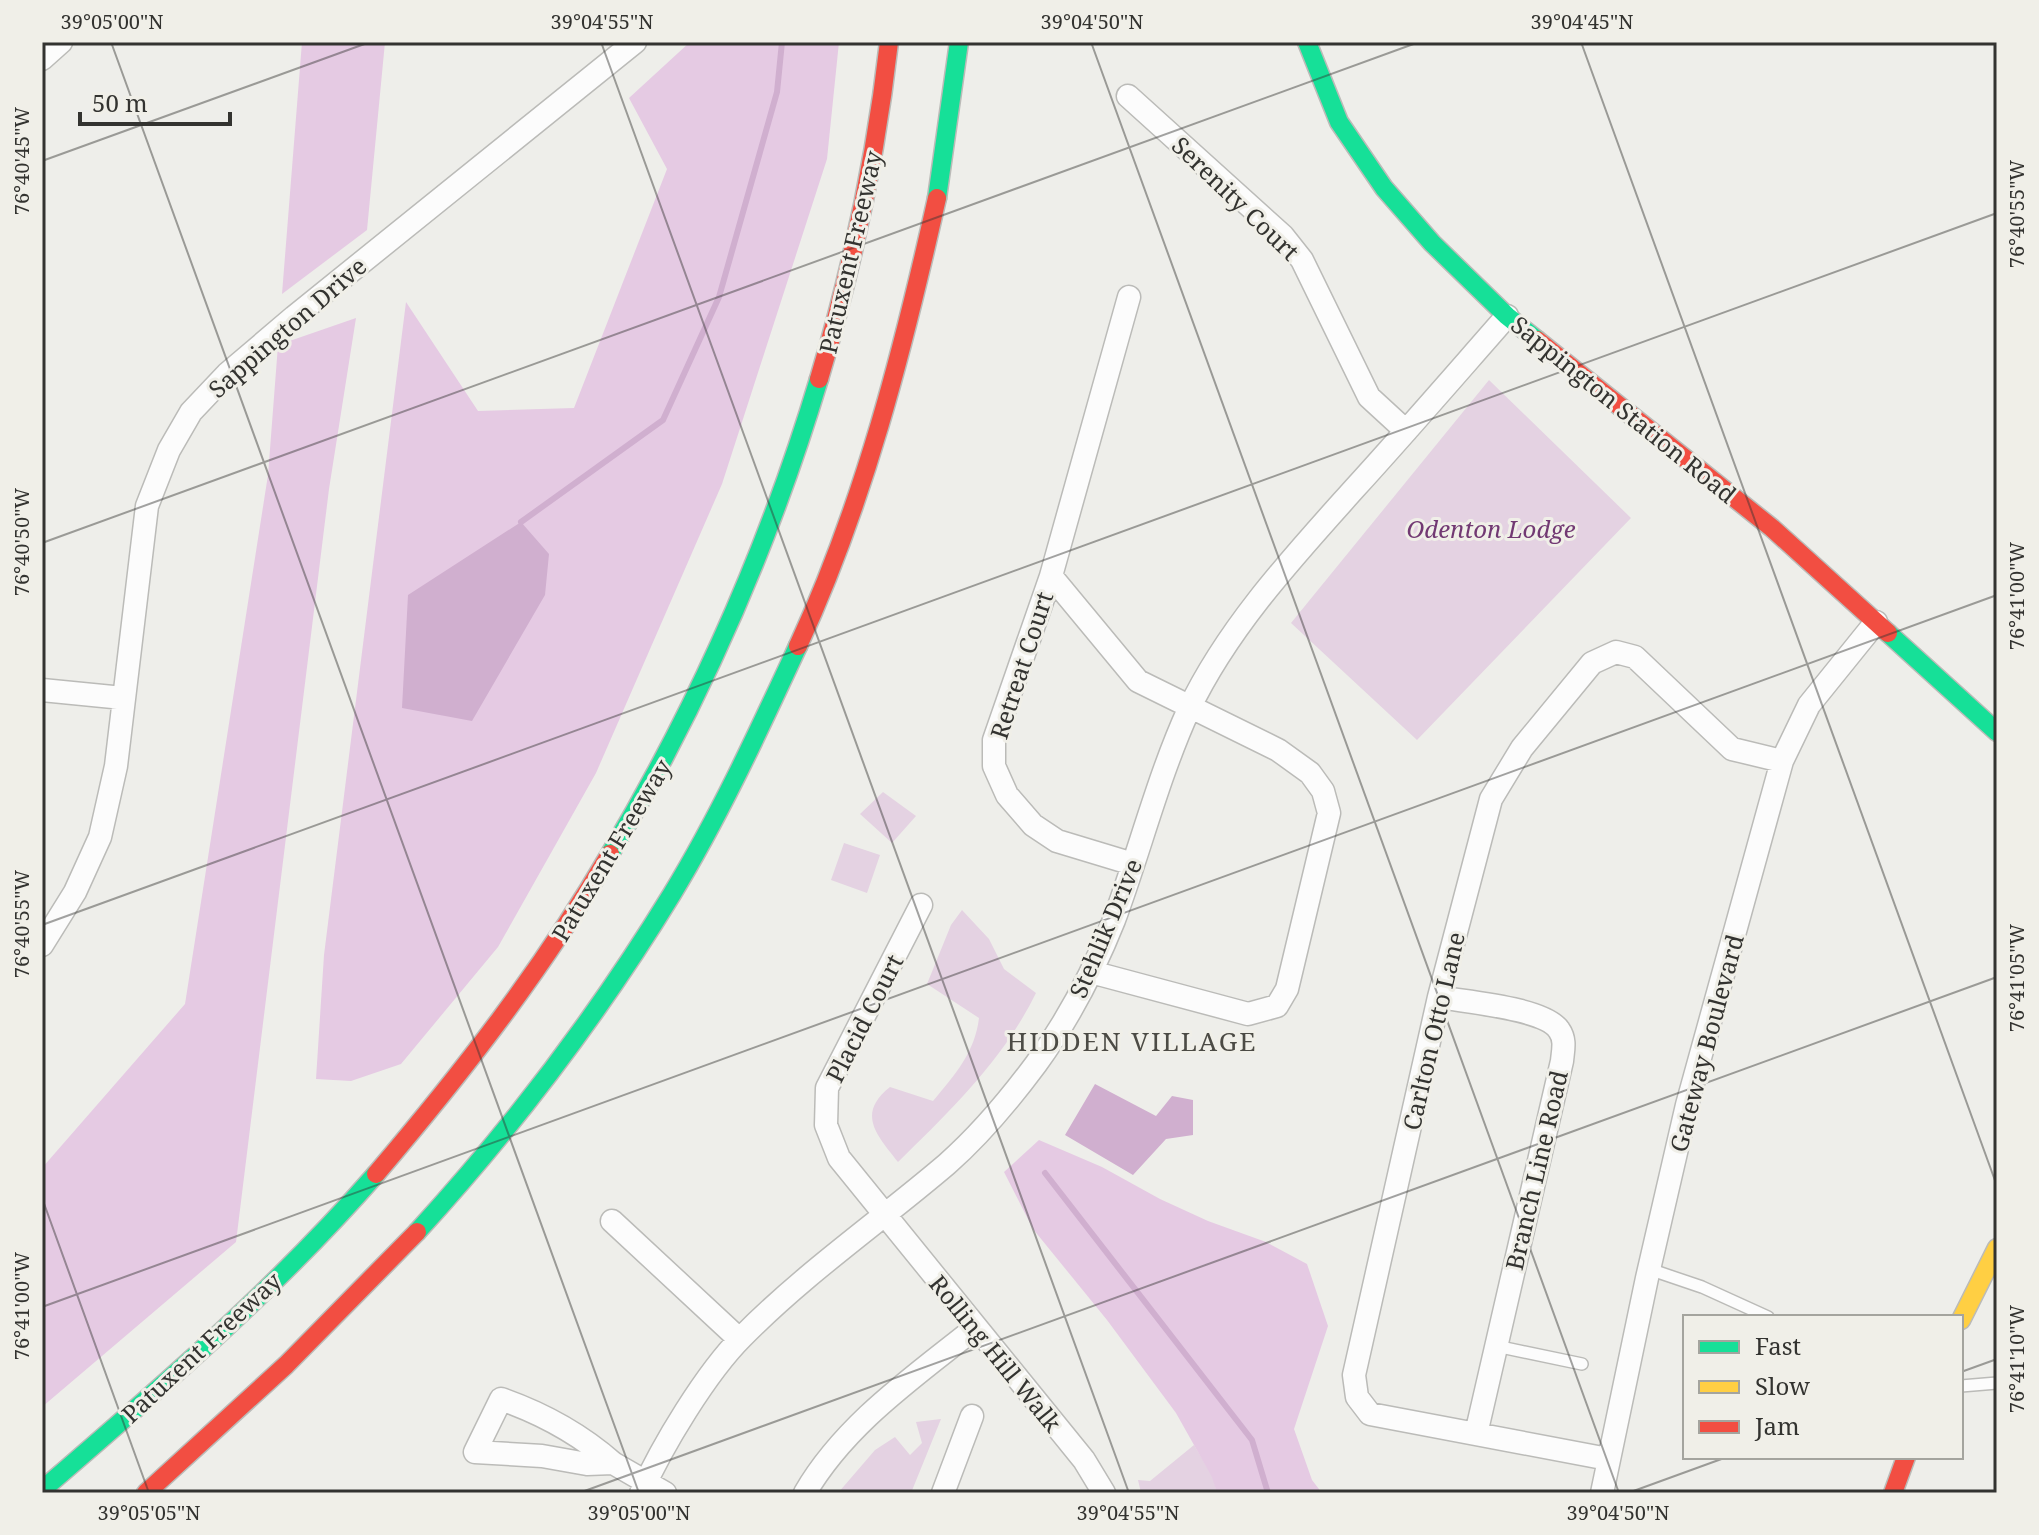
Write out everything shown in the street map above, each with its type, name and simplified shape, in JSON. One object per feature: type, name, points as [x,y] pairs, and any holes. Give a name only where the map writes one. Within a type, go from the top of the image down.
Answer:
[{"type":"main road","name":"Patuxent Freeway","points":[[42,1490],[228,1326],[358,1195],[460,1074],[532,978],[599,879],[702,690],[786,488],[820,381],[851,265],[872,164],[889,42]]},
{"type":"main road","points":[[146,1493],[205,1443],[300,1352],[405,1246],[504,1133],[596,1010],[660,914],[717,813],[767,716],[810,621],[854,509],[884,415],[921,272],[942,172],[959,42]]},
{"type":"main road","name":"Sappington Station Road","points":[[1307,42],[1339,122],[1384,188],[1432,243],[1507,316],[1772,528],[1997,732]]},
{"type":"main road","points":[[1963,1317],[1989,1279],[1997,1248]]},
{"type":"main road","points":[[1893,1493],[1905,1459]]},
{"type":"street","points":[[42,59],[61,42]]},
{"type":"street","name":"Sappington Drive","points":[[42,945],[75,892],[100,837],[116,766],[147,506],[169,450],[191,412],[227,374],[294,317],[635,42]]},
{"type":"street","name":"Serenity Court","points":[[1128,96],[1283,236],[1302,260],[1369,397],[1406,431]]},
{"type":"street","name":"Retreat Court","points":[[1129,297],[1051,576],[994,740],[994,766],[1007,795],[1033,825],[1057,841],[1133,864]]},
{"type":"street","name":"Stehlik Drive","points":[[650,1490],[695,1397],[739,1339],[811,1273],[949,1161],[993,1116],[1036,1064],[1091,972],[1190,708],[1240,623],[1289,563],[1507,316]]},
{"type":"street","name":"Retreat Court","points":[[1051,576],[1138,681],[1278,750],[1310,773],[1323,791],[1329,813],[1287,989],[1277,1006],[1248,1014],[1091,972]]},
{"type":"street","name":"Gateway Boulevard","points":[[1602,1493],[1687,1105],[1782,761],[1809,705],[1876,622]]},
{"type":"street","name":"Carlton Otto Lane","points":[[1608,1459],[1370,1414],[1357,1397],[1354,1375],[1439,997],[1491,799],[1522,748],[1592,663],[1616,652],[1635,657],[1732,749],[1782,761]]},
{"type":"street","points":[[42,690],[123,698]]},
{"type":"street","name":"Placid Court","points":[[883,1215],[839,1158],[826,1125],[827,1088],[921,905]]},
{"type":"street","name":"Branch Line Road","points":[[1439,997],[1538,1015],[1558,1026],[1564,1039],[1562,1061],[1476,1434]]},
{"type":"street","name":"Rolling Hill Walk","points":[[883,1215],[1084,1460],[1104,1493]]},
{"type":"street","points":[[612,1221],[739,1339]]},
{"type":"street","points":[[805,1493],[843,1442],[881,1404],[975,1328]]},
{"type":"street","points":[[613,1463],[587,1464],[542,1456],[475,1452],[501,1399],[590,1442],[650,1490]]},
{"type":"street","points":[[943,1493],[972,1416]]},
{"type":"lane","points":[[1649,1269],[1702,1287],[1764,1315]]},
{"type":"lane","points":[[1496,1346],[1582,1364]]},
{"type":"lane","points":[[1963,1386],[1997,1383]]},
{"type":"green space","name":"Odenton Lodge","points":[[1489,380],[1631,518],[1417,740],[1291,623]]},
{"type":"green space","points":[[883,792],[916,816],[892,843],[860,814]]},
{"type":"green space","points":[[844,843],[880,855],[867,893],[831,880]]},
{"type":"green space","points":[[962,910],[989,939],[1004,969],[1036,993],[992,1062],[898,1162],[877,1134],[872,1115],[874,1106],[890,1087],[933,1101],[963,1062],[977,1030],[979,1018],[927,984],[951,925]]},
{"type":"green space","points":[[941,1419],[911,1493],[838,1493],[875,1450],[895,1437],[910,1455],[922,1443],[916,1422]]},
{"type":"green space","points":[[1194,1445],[1213,1477],[1217,1493],[1141,1493],[1138,1480],[1150,1481]]},
{"type":"shaded area","points":[[302,42],[385,42],[367,230],[282,294]]},
{"type":"shaded area","points":[[690,42],[839,42],[827,159],[722,484],[596,773],[498,947],[401,1064],[351,1081],[316,1079],[324,955],[406,302],[478,411],[574,408],[667,169],[629,98]]},
{"type":"shaded area","points":[[356,318],[329,489],[236,1242],[42,1407],[42,1168],[185,1004],[268,475],[278,345]]},
{"type":"shaded area","points":[[521,522],[549,554],[545,595],[472,721],[402,708],[408,595]]},
{"type":"shaded area","points":[[1095,1084],[1156,1116],[1172,1096],[1193,1100],[1193,1135],[1166,1139],[1133,1175],[1065,1135]]},
{"type":"shaded area","points":[[1039,1140],[1102,1167],[1208,1221],[1266,1242],[1307,1264],[1328,1326],[1294,1429],[1312,1480],[1322,1493],[1217,1493],[1212,1477],[1176,1413],[1107,1320],[1033,1229],[1004,1172]]},
{"type":"waterway","points":[[521,522],[663,420],[719,297],[777,92],[782,42]]},
{"type":"waterway","points":[[1045,1173],[1252,1440],[1268,1493]]},
{"type":"traffic: fast","points":[[937,198],[959,42]]},
{"type":"traffic: fast","points":[[1307,42],[1339,122],[1384,188],[1432,243],[1507,316],[1537,340]]},
{"type":"traffic: fast","points":[[610,854],[673,740],[729,623],[778,503],[819,379]]},
{"type":"traffic: fast","points":[[1888,633],[1997,732]]},
{"type":"traffic: fast","points":[[417,1232],[520,1111],[584,1027],[644,939],[723,803],[798,646]]},
{"type":"traffic: fast","points":[[42,1490],[257,1299],[376,1174]]},
{"type":"traffic: slow","points":[[1963,1316],[1997,1248]]},
{"type":"traffic: jam","points":[[819,379],[862,212],[889,42]]},
{"type":"traffic: jam","points":[[798,646],[843,537],[880,425],[937,198]]},
{"type":"traffic: jam","points":[[1537,340],[1772,528],[1888,633]]},
{"type":"traffic: jam","points":[[376,1174],[500,1019],[557,938],[610,854]]},
{"type":"traffic: jam","points":[[146,1493],[286,1365],[417,1232]]},
{"type":"traffic: jam","points":[[1893,1493],[1905,1459]]},
{"type":"district","name":"HIDDEN VILLAGE","points":[[1132,1041]]}]
